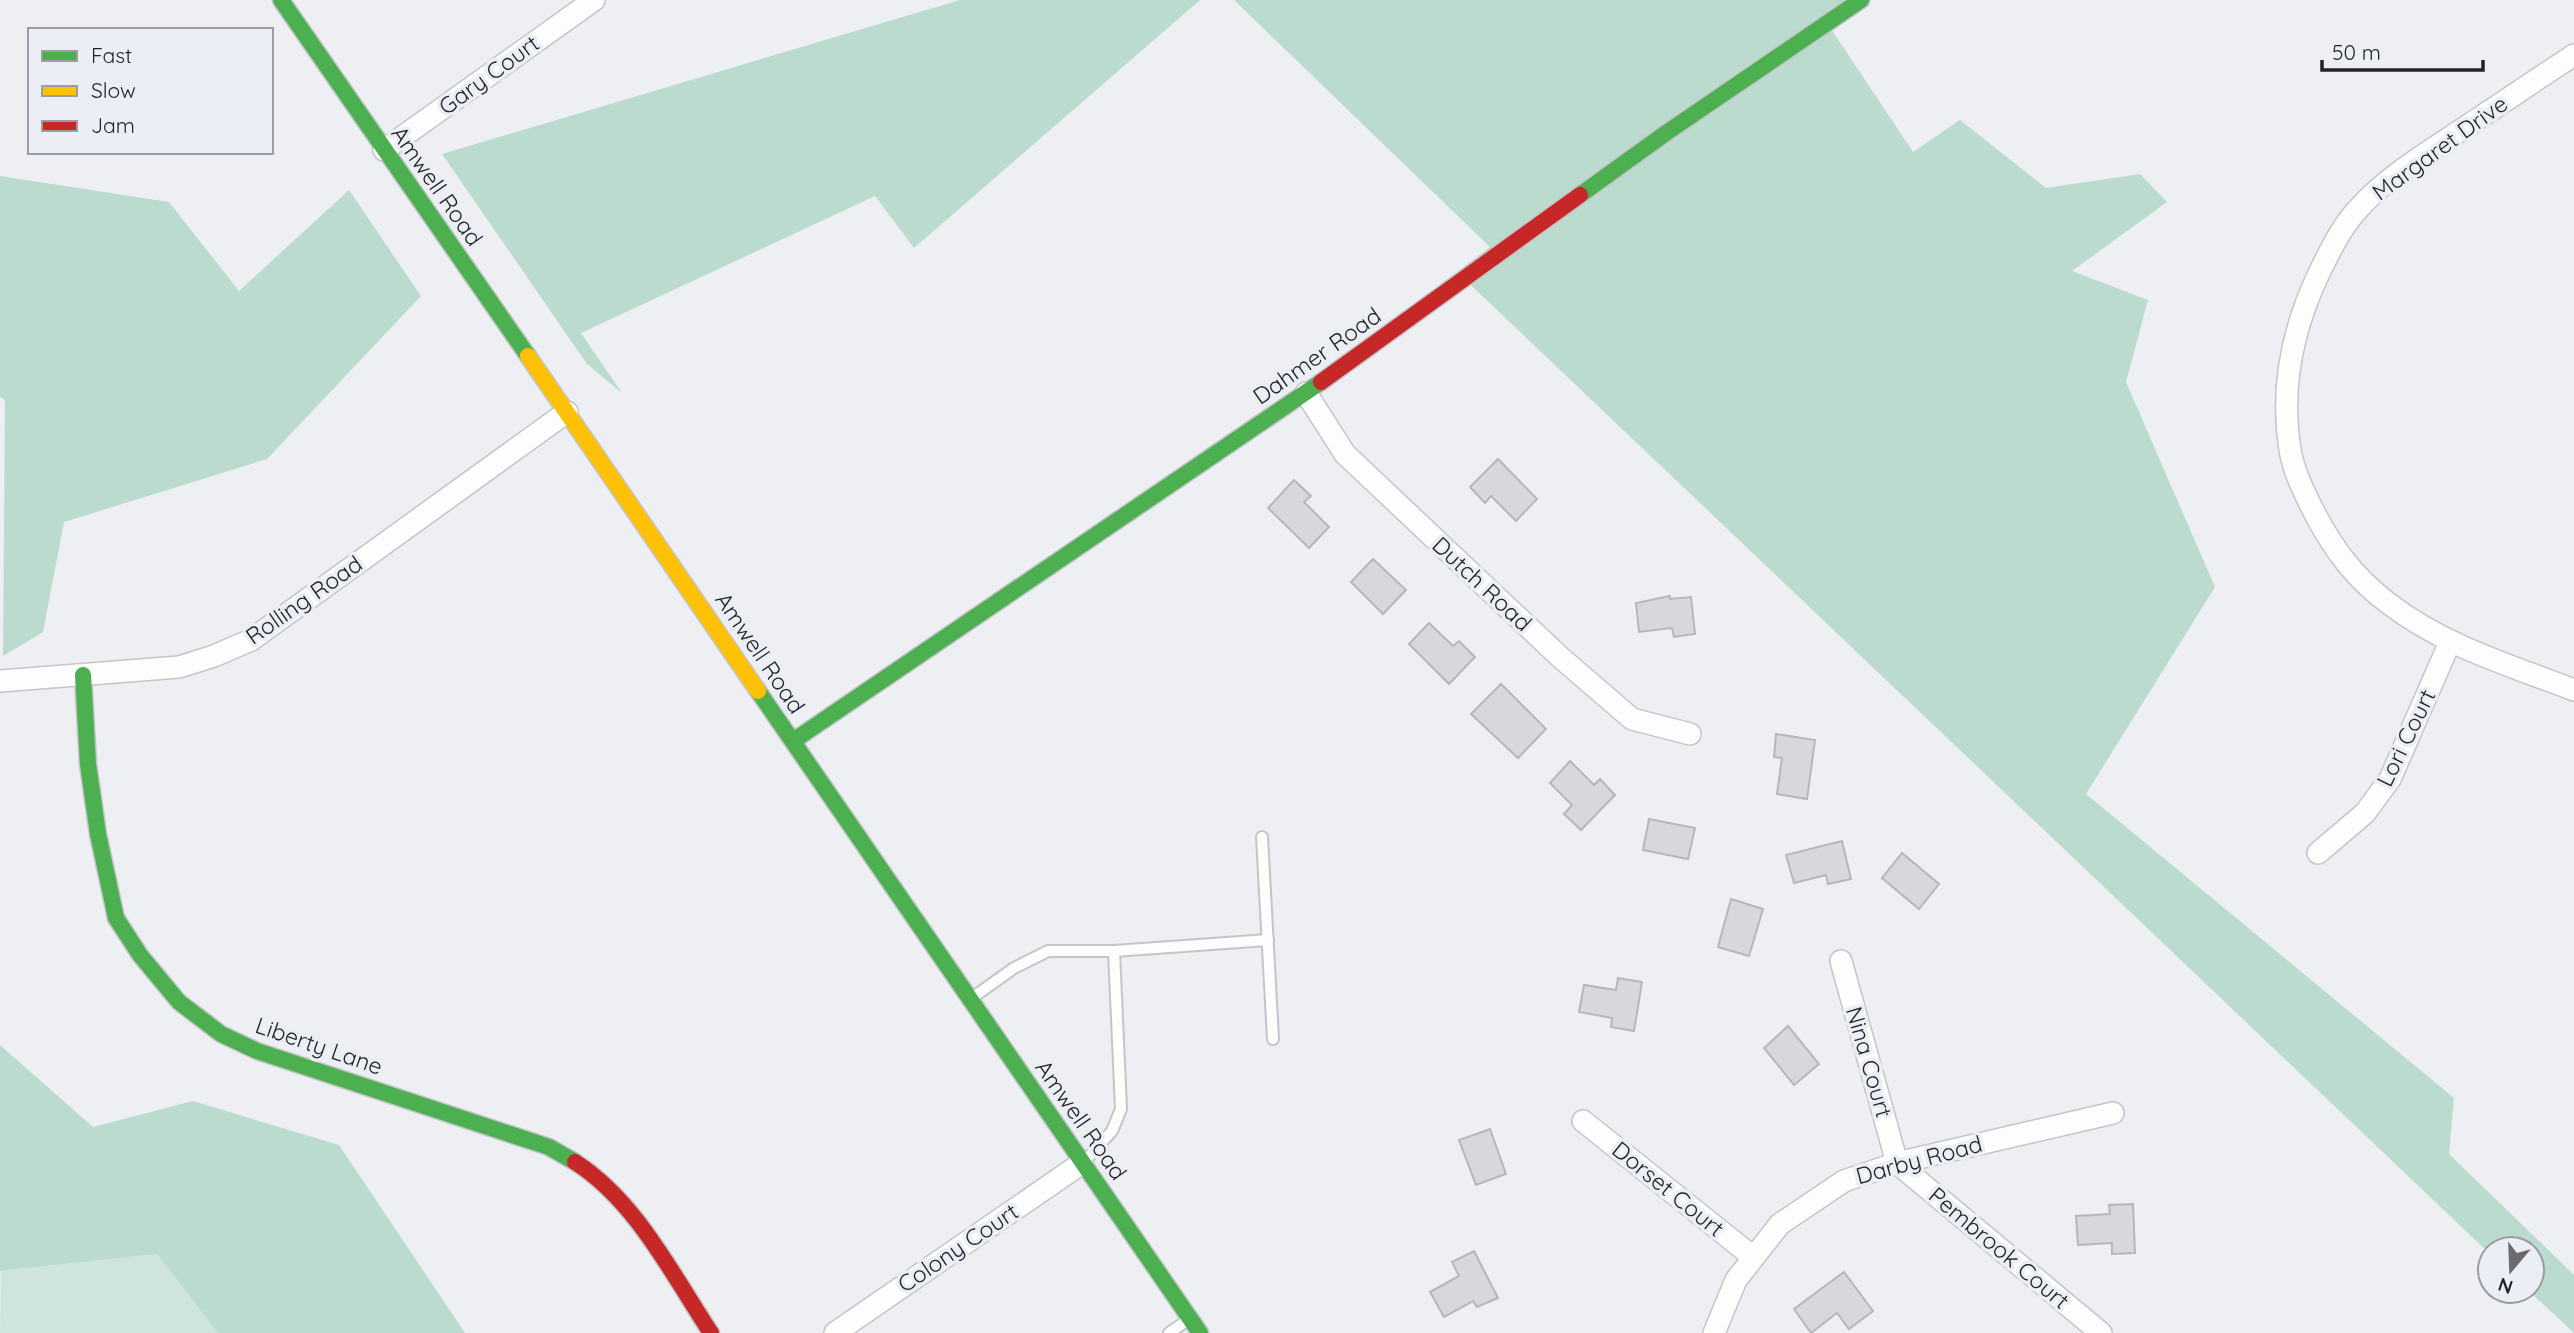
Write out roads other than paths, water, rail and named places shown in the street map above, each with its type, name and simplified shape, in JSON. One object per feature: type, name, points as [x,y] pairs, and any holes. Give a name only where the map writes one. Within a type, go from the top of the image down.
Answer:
[{"type":"street","name":"Amwell Road","points":[[281,0],[1200,1333]]},
{"type":"street","name":"Gary Court","points":[[384,150],[594,0]]},
{"type":"street","name":"Dahmer Road","points":[[793,741],[1306,393],[1665,133],[1860,0]]},
{"type":"street","name":"Margaret Drive","points":[[2574,55],[2424,155],[2378,189],[2357,209],[2338,234],[2314,283],[2294,340],[2286,383],[2290,451],[2300,484],[2331,545],[2353,572],[2386,602],[2428,632],[2574,690]]},
{"type":"street","name":"Dutch Road","points":[[1306,393],[1345,454],[1560,657],[1632,719],[1690,734]]},
{"type":"street","name":"Rolling Road","points":[[0,681],[179,667],[251,640],[567,412]]},
{"type":"street","name":"Lori Court","points":[[2318,853],[2365,813],[2390,779],[2450,642]]},
{"type":"street","name":"Liberty Lane","points":[[83,675],[88,764],[98,834],[116,918],[139,955],[179,1002],[221,1034],[257,1051],[549,1147],[581,1165],[630,1213],[711,1333]]},
{"type":"street","name":"Nina Court","points":[[1841,961],[1898,1163]]},
{"type":"street","name":"Darby Road","points":[[1714,1333],[1736,1280],[1780,1224],[1844,1181],[1898,1163],[2113,1113]]},
{"type":"street","name":"Dorset Court","points":[[1583,1121],[1753,1257]]},
{"type":"street","name":"Colony Court","points":[[835,1333],[1082,1163]]},
{"type":"street","name":"Pembrook Court","points":[[1898,1163],[2101,1333]]},
{"type":"lane","points":[[1262,837],[1273,1039]]},
{"type":"lane","points":[[970,1000],[1014,968],[1048,951],[1114,951],[1268,940]]},
{"type":"lane","points":[[1082,1163],[1112,1131],[1121,1109],[1114,951]]},
{"type":"lane","points":[[1169,1333],[1190,1319]]}]
